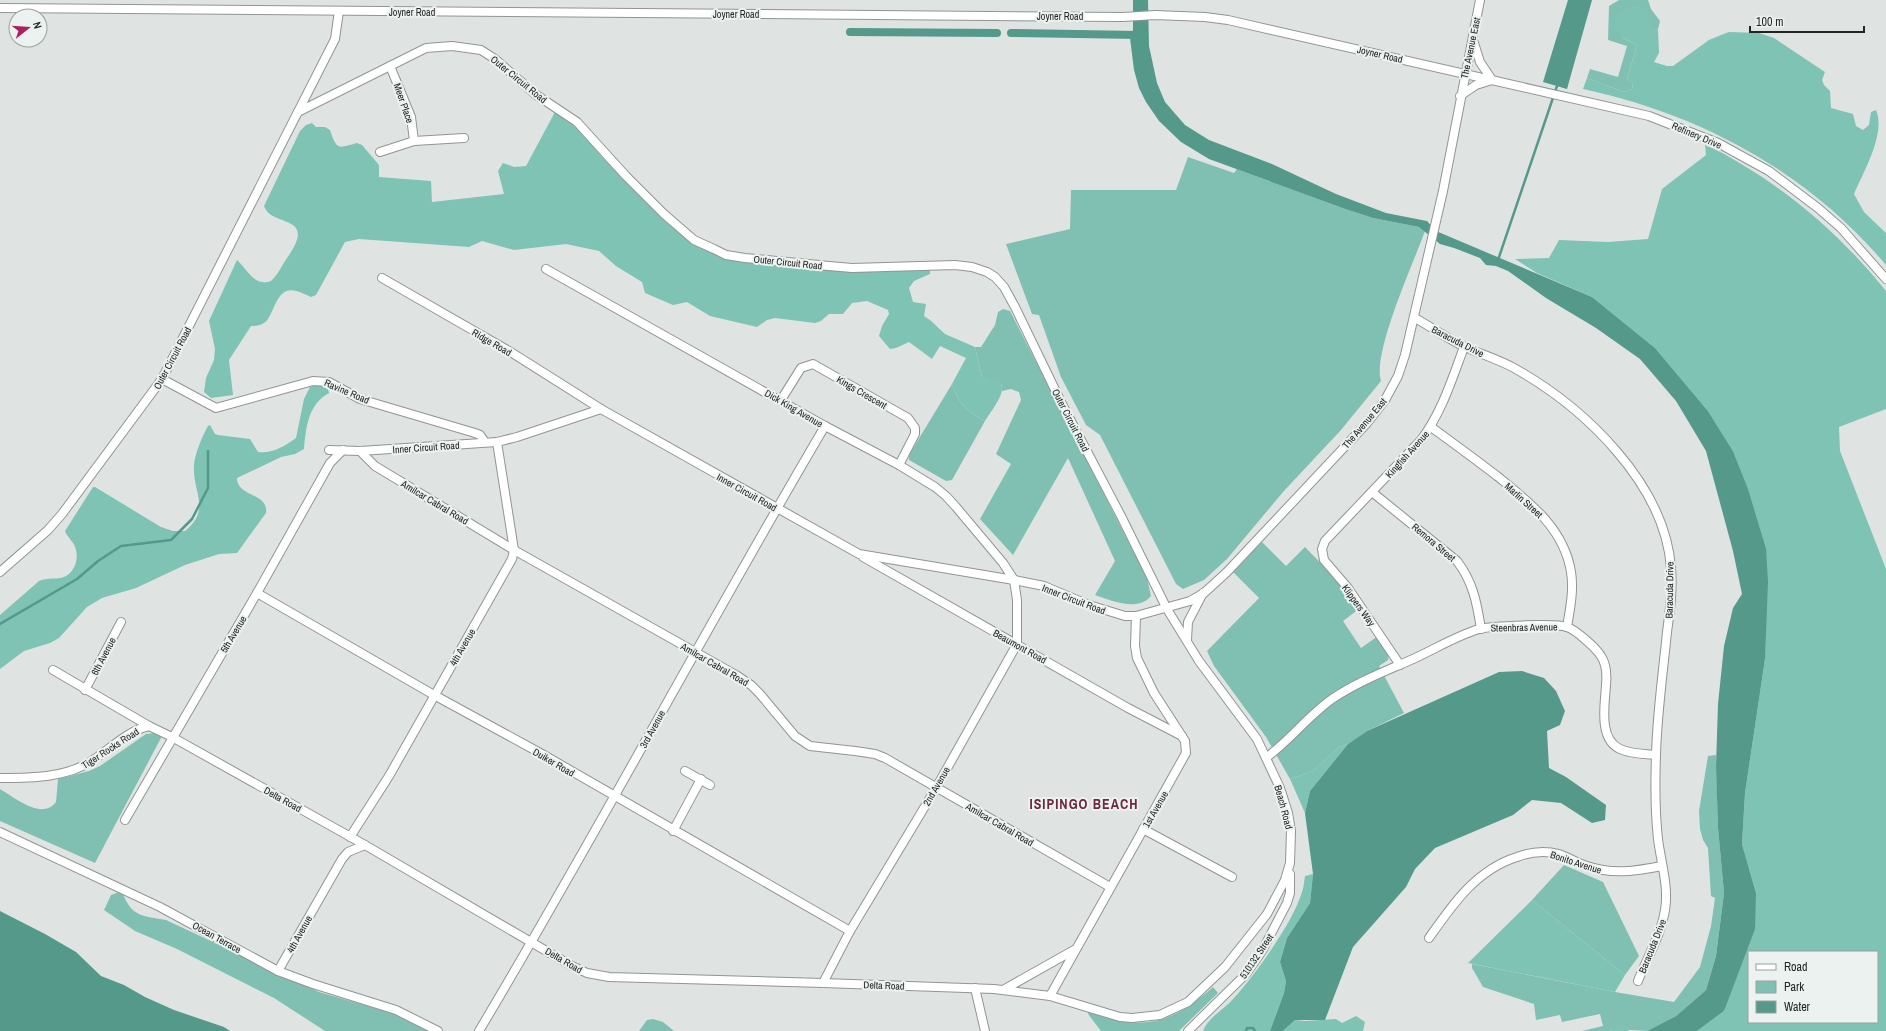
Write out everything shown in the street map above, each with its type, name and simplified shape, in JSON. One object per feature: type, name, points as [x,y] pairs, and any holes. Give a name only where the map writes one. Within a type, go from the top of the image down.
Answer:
[{"type":"street","name":"The Avenue East","points":[[1167,608],[1190,601],[1204,593],[1227,572],[1366,423],[1385,400],[1398,376],[1415,318],[1443,191],[1460,96],[1480,0]]},
{"type":"street","name":"Joyner Road","points":[[0,8],[1123,17],[1155,15],[1205,17],[1228,20],[1465,74]]},
{"type":"street","name":"Outer Circuit Road","points":[[0,572],[48,530],[62,514],[162,379],[335,39],[339,11]]},
{"type":"street","points":[[1472,38],[1480,62],[1492,80]]},
{"type":"street","name":"Outer Circuit Road","points":[[298,112],[426,48],[452,46],[481,50],[495,59],[535,94],[577,122],[626,176],[682,230],[694,240],[726,255],[852,268],[955,265],[972,267],[991,274],[1004,287],[1015,306],[1061,402],[1118,509],[1167,608]]},
{"type":"street","name":"Meer Place","points":[[390,66],[411,116],[414,141]]},
{"type":"street","name":"Refinery Drive","points":[[1465,74],[1649,116],[1718,143],[1769,172],[1818,208],[1840,228],[1886,279]]},
{"type":"street","name":"The Avenue East","points":[[1460,96],[1476,85],[1492,80]]},
{"type":"street","points":[[380,152],[414,141],[464,138]]},
{"type":"street","name":"Dick King Avenue","points":[[546,269],[825,426],[899,465],[946,496],[1003,563],[1014,580]]},
{"type":"street","name":"Ridge Road","points":[[382,278],[509,351],[601,409]]},
{"type":"street","name":"Baracuda Drive","points":[[1415,318],[1464,346],[1501,361],[1535,380],[1579,415],[1601,436],[1638,477],[1658,516],[1669,552],[1671,570],[1671,600],[1656,755],[1658,837],[1666,896],[1665,913],[1638,981]]},
{"type":"street","name":"Kingfish Avenue","points":[[1323,544],[1421,440],[1431,427],[1444,400],[1464,346]]},
{"type":"street","name":"Kings Crescent","points":[[781,400],[801,368],[813,364],[908,418],[913,424],[915,434],[899,465]]},
{"type":"street","name":"Ravine Road","points":[[162,379],[216,408],[265,396],[314,381],[324,380],[360,398],[475,433],[480,435],[485,442]]},
{"type":"street","name":"Inner Circuit Road","points":[[329,450],[360,451],[497,442],[517,438],[601,409],[859,554],[1047,587],[1112,613],[1136,616],[1167,608]]},
{"type":"street","name":"3rd Avenue","points":[[479,1031],[533,941],[776,508],[825,426]]},
{"type":"street","name":"Marlin Street","points":[[1431,427],[1534,506],[1553,528],[1566,552],[1571,573],[1571,599],[1567,627]]},
{"type":"street","name":"4th Avenue","points":[[350,837],[389,776],[512,560],[514,550],[497,442]]},
{"type":"street","name":"5th Avenue","points":[[125,820],[257,593],[330,463],[343,450]]},
{"type":"street","name":"Amilcar Cabral Road","points":[[360,451],[374,466],[514,550],[751,685],[795,736],[802,742],[810,746],[875,754],[885,758],[1110,887]]},
{"type":"street","name":"Remora Street","points":[[1372,492],[1457,561],[1467,574],[1474,590],[1481,629]]},
{"type":"street","name":"Klippers Way","points":[[1323,544],[1322,554],[1324,560],[1348,588],[1400,665]]},
{"type":"street","name":"Beaumont Road","points":[[859,554],[1128,708],[1182,736]]},
{"type":"street","name":"2nd Avenue","points":[[823,983],[850,931],[936,788],[1017,644],[1017,600],[1014,580]]},
{"type":"street","name":"Duiker Road","points":[[257,593],[434,696],[542,754],[673,831],[850,931]]},
{"type":"street","points":[[1187,641],[1188,622],[1192,612],[1204,593]]},
{"type":"street","name":"Beach Road","points":[[1167,608],[1199,662],[1257,739],[1267,757],[1280,788],[1288,813],[1291,831],[1290,863],[1285,880],[1267,914],[1225,967],[1188,1002]]},
{"type":"street","name":"1st Avenue","points":[[1050,996],[1110,887],[1185,757],[1187,749],[1182,736],[1146,680],[1137,658],[1135,646],[1136,616]]},
{"type":"street","name":"6th Avenue","points":[[85,690],[121,622]]},
{"type":"street","name":"Steenbras Avenue","points":[[1267,757],[1331,700],[1400,665],[1481,629],[1552,626],[1567,627],[1597,650],[1605,665],[1607,672],[1604,714],[1606,730],[1611,741],[1619,748],[1627,751],[1656,755]]},
{"type":"street","name":"Delta Road","points":[[54,670],[85,690],[365,845],[586,973],[602,976],[707,981],[823,983],[1003,990],[1050,996],[1120,1017],[1132,1018],[1160,1015],[1188,1002]]},
{"type":"street","name":"Tiger Rocks Road","points":[[0,778],[40,777],[78,769],[92,762],[137,730],[149,726]]},
{"type":"street","points":[[685,771],[710,785]]},
{"type":"street","points":[[673,831],[700,779]]},
{"type":"street","points":[[1143,829],[1232,877]]},
{"type":"street","name":"Ocean Terrace","points":[[0,832],[160,906],[278,971],[313,984],[396,1010],[438,1031]]},
{"type":"street","name":"4th Avenue","points":[[278,971],[342,859],[348,852],[365,845]]},
{"type":"street","name":"Bonito Avenue","points":[[1429,938],[1458,898],[1474,881],[1494,867],[1525,854],[1536,852],[1559,854],[1586,866],[1610,872],[1628,872],[1662,866]]},
{"type":"street","name":"510132 Street","points":[[1188,1031],[1246,974],[1262,951],[1287,903],[1290,893],[1290,863]]},
{"type":"street","points":[[1003,990],[1075,950]]},
{"type":"street","points":[[976,988],[985,1031]]},
{"type":"green space","points":[[1619,0],[1648,0],[1651,9],[1660,21],[1658,29],[1655,31],[1622,38],[1637,45],[1627,79],[1633,84],[1632,89],[1624,92],[1587,78],[1590,69],[1618,77],[1627,46],[1608,40],[1609,6]]},
{"type":"green space","points":[[1188,157],[1234,173],[1237,169],[1348,210],[1373,218],[1419,227],[1425,231],[1388,329],[1380,368],[1381,381],[1341,430],[1283,492],[1227,559],[1204,580],[1183,589],[1176,584],[1100,435],[1086,425],[1061,377],[1039,315],[1032,314],[1006,244],[1070,229],[1071,190],[1176,190]]},
{"type":"green space","points":[[1003,309],[1010,311],[1147,578],[1151,596],[1146,601],[1124,604],[1095,595],[1115,561],[1068,458],[1013,555],[980,519],[1011,464],[996,454],[1021,400],[1019,392],[1011,389],[1002,391],[1002,385],[982,377],[975,347],[981,347],[995,325],[998,312]]},
{"type":"green space","points":[[952,384],[957,397],[964,406],[973,414],[985,421],[952,480],[946,481],[909,460],[909,455]]},
{"type":"green space","points":[[1262,542],[1286,566],[1305,547],[1336,579],[1359,609],[1343,621],[1361,648],[1378,636],[1389,654],[1388,660],[1379,666],[1404,713],[1367,731],[1348,744],[1339,747],[1313,771],[1290,779],[1266,737],[1214,666],[1207,651],[1259,598],[1233,572]]},
{"type":"green space","points":[[155,733],[162,736],[95,863],[0,821],[0,789],[28,806],[43,809],[50,807],[56,802],[58,779],[89,771],[100,766],[146,734]]},
{"type":"green space","points":[[1716,755],[1718,828],[1724,893],[1716,956],[1706,990],[1676,1016],[1647,1031],[1612,1029],[1610,1031],[1582,1031],[1603,1026],[1600,1014],[1562,1022],[1560,1015],[1536,1020],[1534,1004],[1483,987],[1472,968],[1472,964],[1674,1002],[1700,967],[1711,926],[1715,898],[1711,896],[1708,848],[1703,840],[1700,829],[1699,811],[1708,756]]},
{"type":"green space","points":[[1564,865],[1603,882],[1639,956],[1625,975],[1532,900]]},
{"type":"green space","points":[[119,892],[123,894],[130,907],[139,914],[166,920],[319,992],[388,1012],[407,1019],[430,1031],[325,1031],[274,998],[177,949],[135,931],[104,910],[111,895]]},
{"type":"green space","points":[[1213,987],[1218,993],[1179,1031],[1101,1031],[1088,1014],[1089,1011],[1132,1022],[1155,1021],[1176,1014]]},
{"type":"green space","points":[[653,1019],[663,1022],[674,1031],[639,1031],[647,1020]]},
{"type":"shaded area","points":[[1634,6],[1646,8],[1655,31],[1658,29],[1659,53],[1654,62],[1667,66],[1673,66],[1709,40],[1729,32],[1759,33],[1774,38],[1825,72],[1822,80],[1824,85],[1830,91],[1831,108],[1853,114],[1856,126],[1863,130],[1869,125],[1871,112],[1876,110],[1878,130],[1876,141],[1854,194],[1864,212],[1886,233],[1886,265],[1855,232],[1822,202],[1787,175],[1749,152],[1710,131],[1669,114],[1626,100],[1583,89],[1587,78],[1624,92],[1632,89],[1633,84],[1627,79],[1637,45],[1622,38],[1616,29],[1616,20],[1622,11]]},
{"type":"shaded area","points":[[555,112],[577,128],[602,157],[666,222],[684,236],[729,257],[930,268],[930,274],[914,281],[909,288],[913,302],[926,304],[924,316],[945,334],[975,347],[982,377],[1000,382],[1002,386],[1000,396],[985,421],[973,414],[964,406],[957,397],[952,384],[966,358],[940,346],[932,359],[909,342],[890,349],[879,336],[882,326],[889,314],[888,310],[867,301],[852,303],[843,314],[829,314],[821,321],[815,323],[775,318],[767,320],[757,327],[710,316],[687,302],[673,305],[645,293],[642,282],[616,266],[599,251],[566,244],[514,250],[482,241],[469,247],[359,239],[345,242],[316,295],[311,297],[290,290],[285,292],[278,299],[264,323],[251,326],[229,360],[233,395],[211,398],[204,392],[206,378],[214,360],[215,349],[209,321],[237,260],[256,280],[260,282],[271,281],[278,273],[295,244],[298,234],[296,228],[290,223],[268,213],[264,206],[300,131],[306,125],[312,123],[316,127],[325,127],[330,130],[334,142],[339,146],[342,147],[357,143],[362,145],[379,165],[379,177],[431,181],[432,202],[504,194],[498,171],[503,163],[514,167],[526,166]]},
{"type":"shaded area","points":[[1705,144],[1757,173],[1804,208],[1847,247],[1886,291],[1886,409],[1839,427],[1840,451],[1886,569],[1886,1031],[1697,1031],[1724,1011],[1756,893],[1742,844],[1745,793],[1765,659],[1766,548],[1748,490],[1733,451],[1708,411],[1655,348],[1592,297],[1537,273],[1515,259],[1549,258],[1559,240],[1608,242],[1648,239],[1662,189],[1706,155]]},
{"type":"shaded area","points":[[318,384],[328,388],[329,393],[317,403],[312,410],[307,425],[304,449],[295,454],[281,457],[237,478],[238,484],[242,489],[263,502],[266,507],[266,513],[237,553],[219,554],[185,565],[136,588],[102,598],[87,607],[59,638],[50,643],[24,651],[0,669],[0,615],[39,581],[66,576],[75,566],[77,556],[74,545],[65,531],[93,487],[161,527],[173,531],[185,531],[198,515],[199,500],[194,475],[194,465],[199,445],[208,426],[210,425],[215,434],[218,435],[250,439],[258,452],[268,452],[278,449],[296,438],[304,399],[310,387]]},
{"type":"shaded area","points":[[1348,744],[1310,791],[1305,813],[1290,779],[1313,771],[1339,747]]},
{"type":"shaded area","points":[[1313,874],[1310,903],[1287,938],[1280,962],[1286,981],[1284,993],[1270,1031],[1203,1031],[1209,1021],[1234,998],[1263,962],[1291,918],[1303,890],[1305,876]]},
{"type":"shaded area","points":[[1532,900],[1625,975],[1615,992],[1468,963]]},
{"type":"shaded area","points":[[1356,1016],[1365,1022],[1363,1031],[1283,1031],[1295,1020],[1305,1021],[1336,1019],[1342,1023]]},
{"type":"shaded area","points":[[1626,1024],[1629,1031],[1610,1031],[1612,1029]]},
{"type":"water","points":[[1133,0],[1148,0],[1149,46],[1157,83],[1165,102],[1185,125],[1209,140],[1272,164],[1336,194],[1386,213],[1427,221],[1436,231],[1592,297],[1655,348],[1708,411],[1733,451],[1748,489],[1766,548],[1768,582],[1765,659],[1745,793],[1742,844],[1756,893],[1755,929],[1724,1011],[1697,1031],[1647,1031],[1676,1016],[1706,990],[1716,956],[1724,893],[1718,828],[1716,766],[1718,704],[1724,646],[1733,608],[1742,594],[1733,551],[1706,451],[1676,401],[1640,359],[1596,328],[1546,298],[1508,271],[1496,266],[1486,265],[1480,258],[1440,244],[1419,227],[1373,218],[1348,210],[1209,159],[1181,142],[1159,121],[1146,102],[1139,88],[1134,70],[1130,38],[1133,30]]},
{"type":"water","points":[[1568,0],[1592,0],[1567,89],[1543,82]]},
{"type":"water","points":[[1522,671],[1544,678],[1556,691],[1565,711],[1560,725],[1547,731],[1549,768],[1566,777],[1606,805],[1605,820],[1592,823],[1561,803],[1532,800],[1513,815],[1435,848],[1415,869],[1406,887],[1353,947],[1325,1020],[1295,1020],[1283,1031],[1270,1031],[1284,993],[1286,981],[1280,962],[1287,938],[1310,903],[1313,874],[1305,813],[1310,791],[1348,744],[1367,731],[1499,672]]},
{"type":"water","points":[[0,911],[76,952],[101,976],[124,985],[145,997],[174,1010],[224,1027],[230,1031],[0,1031]]},
{"type":"waterway","points":[[850,32],[997,33]]},
{"type":"waterway","points":[[1011,33],[1138,35]]},
{"type":"waterway","points":[[1498,260],[1558,83]]},
{"type":"waterway","points":[[0,624],[77,579],[98,561],[121,546],[171,540],[192,519],[208,488],[208,451]]},
{"type":"waterway","points":[[1246,1031],[1247,1028],[1253,1028],[1255,1031]]},
{"type":"district","name":"ISIPINGO BEACH","points":[[1084,804]]}]
